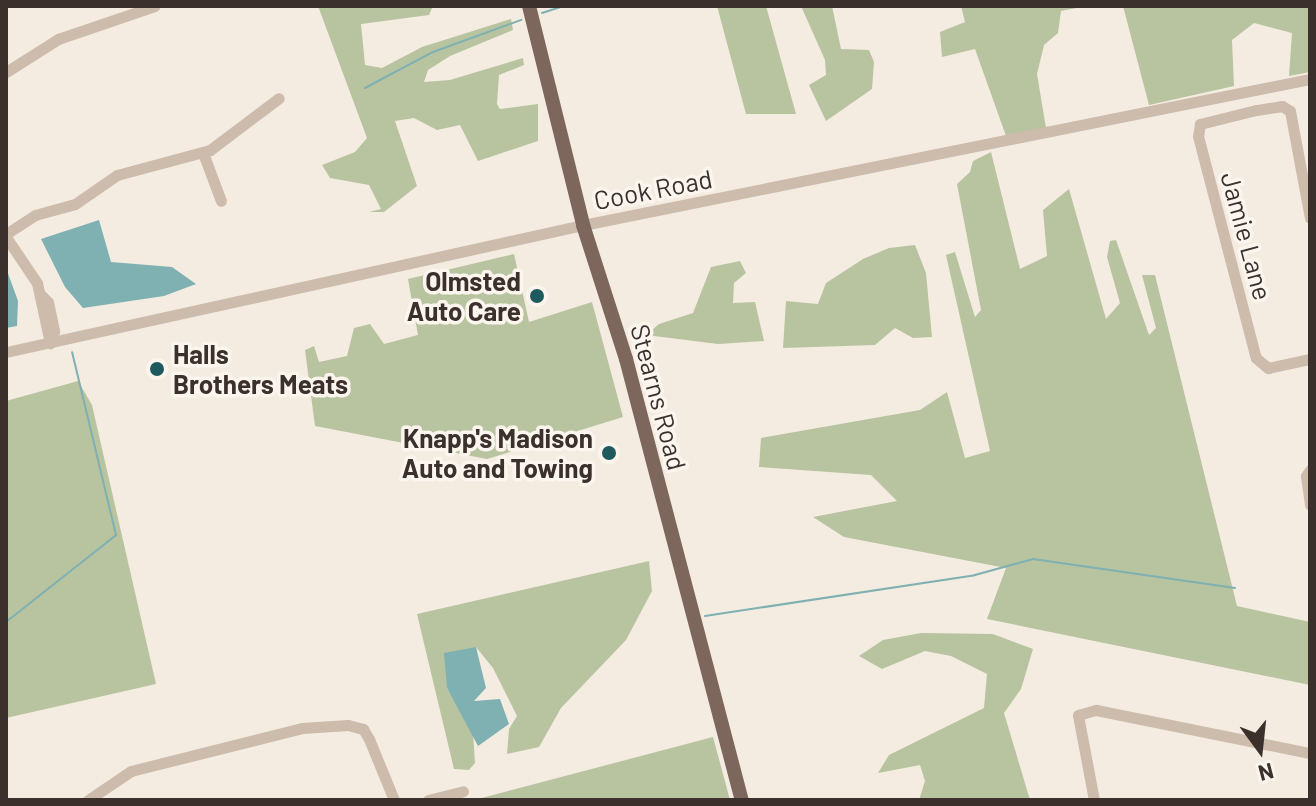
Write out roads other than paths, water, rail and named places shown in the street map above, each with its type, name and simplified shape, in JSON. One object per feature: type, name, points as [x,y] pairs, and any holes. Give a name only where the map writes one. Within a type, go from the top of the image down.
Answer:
[{"type":"main road","name":"Stearns Road","points":[[529,6],[583,225],[626,359],[742,800]]},
{"type":"street","points":[[112,6],[116,19]]},
{"type":"street","points":[[6,72],[58,39],[155,6]]},
{"type":"street","name":"Cook Road","points":[[6,352],[583,225],[1310,79]]},
{"type":"street","points":[[1253,91],[1256,110]]},
{"type":"street","points":[[50,343],[40,318],[40,294],[6,236],[35,215],[75,204],[117,175],[203,153],[279,98]]},
{"type":"street","name":"Jamie Lane","points":[[1310,218],[1293,114],[1282,106],[1207,120],[1198,136],[1256,358],[1268,368],[1310,359]]},
{"type":"street","points":[[203,153],[221,201]]},
{"type":"street","points":[[1310,470],[1310,505]]},
{"type":"street","points":[[1094,800],[1078,715],[1096,710],[1310,753]]},
{"type":"street","points":[[88,800],[131,771],[302,728],[363,729],[386,770],[394,800]]},
{"type":"street","points":[[428,800],[463,791]]},
{"type":"water","points":[[99,220],[111,262],[172,267],[196,284],[164,296],[83,308],[65,287],[41,239]]},
{"type":"water","points":[[6,268],[18,301],[17,326],[6,328]]},
{"type":"water","points":[[476,647],[486,688],[474,701],[500,699],[509,724],[478,746],[447,688],[444,653]]},
{"type":"waterway","points":[[542,13],[563,6]]},
{"type":"waterway","points":[[365,88],[433,52],[521,20]]},
{"type":"waterway","points":[[6,622],[116,535],[72,352]]},
{"type":"waterway","points":[[705,616],[975,575],[1033,559],[1235,588]]},
{"type":"place","name":"Olmsted Auto Care","points":[[537,296]]},
{"type":"place","name":"Halls Brothers Meats","points":[[157,369]]},
{"type":"place","name":"Knapp's Madison Auto and Towing","points":[[609,453]]}]
